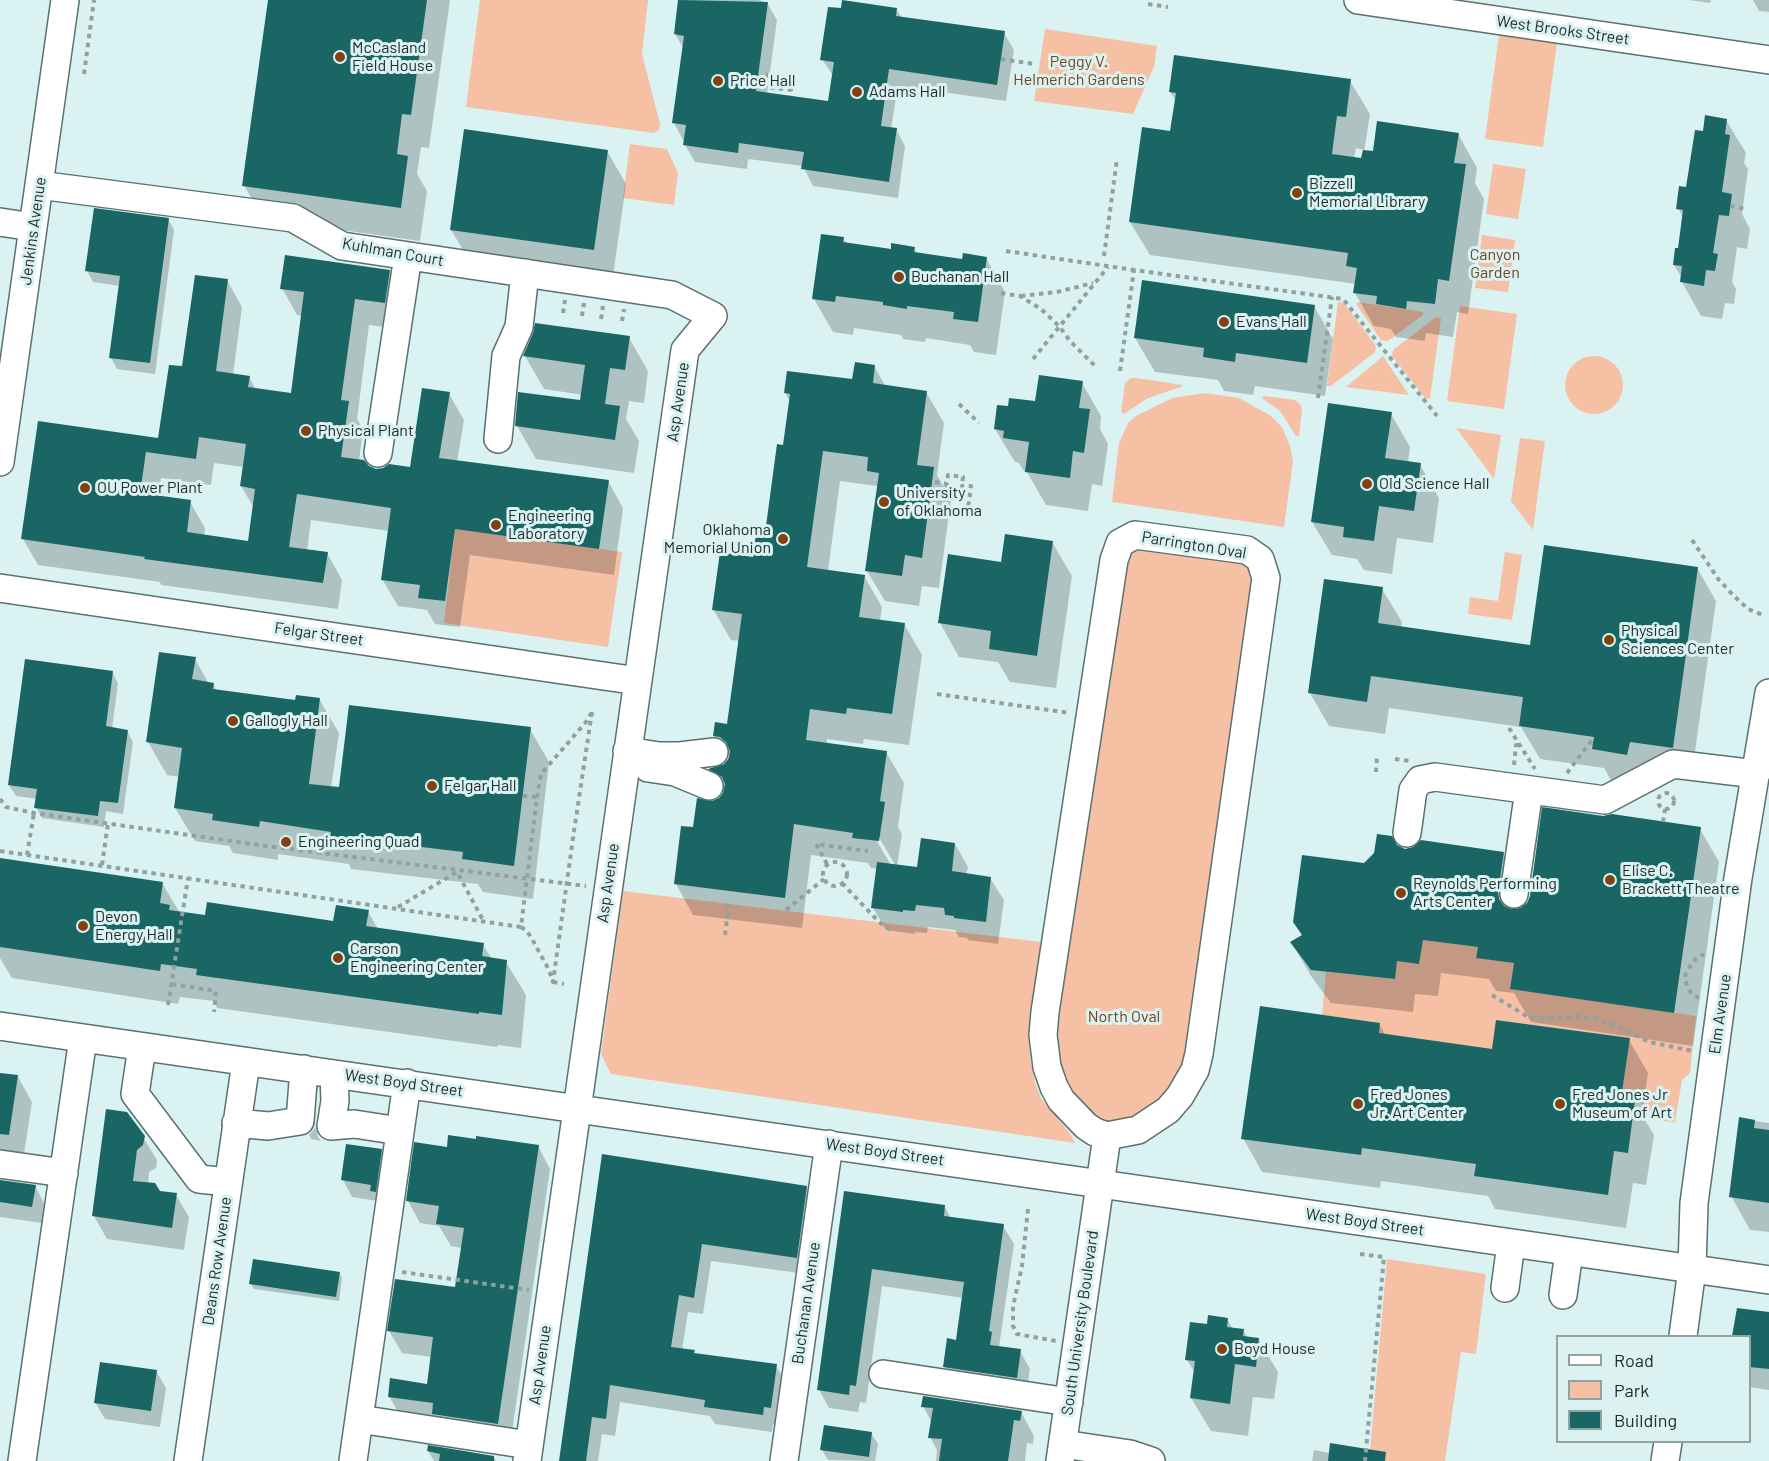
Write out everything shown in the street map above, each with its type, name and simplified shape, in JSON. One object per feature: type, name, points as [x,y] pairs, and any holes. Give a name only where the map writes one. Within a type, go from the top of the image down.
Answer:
[{"type":"street","name":"Jenkins Avenue","points":[[0,462],[65,0]]},
{"type":"street","name":"West Brooks Street","points":[[1358,0],[1769,60]]},
{"type":"street","name":"Kuhlman Court","points":[[39,185],[293,218],[342,246],[672,295],[713,316]]},
{"type":"street","points":[[0,222],[33,227]]},
{"type":"street","points":[[378,453],[408,256]]},
{"type":"street","points":[[498,439],[506,356],[519,327],[525,273]]},
{"type":"street","name":"Asp Avenue","points":[[528,1453],[607,888],[686,350],[713,316]]},
{"type":"street","name":"Parrington Oval","points":[[1135,535],[1247,550],[1260,559],[1266,578],[1199,1054],[1189,1081],[1168,1110],[1138,1130],[1107,1136],[1086,1126],[1061,1100],[1047,1067],[1044,1035],[1045,1012],[1114,560],[1120,543],[1135,535]]},
{"type":"street","name":"Felgar Street","points":[[0,588],[638,681]]},
{"type":"street","name":"Elm Avenue","points":[[1683,1335],[1692,1269],[1694,1203],[1738,878],[1758,828],[1756,774],[1769,693]]},
{"type":"street","points":[[658,763],[680,756],[714,752]]},
{"type":"street","points":[[626,758],[658,763],[710,786]]},
{"type":"street","points":[[1407,833],[1413,790],[1420,780],[1435,777],[1533,780],[1605,800],[1673,764],[1756,774]]},
{"type":"street","points":[[1514,894],[1533,780]]},
{"type":"street","name":"West Boyd Street","points":[[0,1026],[1769,1280]]},
{"type":"street","points":[[22,1461],[83,1038]]},
{"type":"street","points":[[142,1047],[135,1094],[199,1179],[228,1182]]},
{"type":"street","name":"Deans Row Avenue","points":[[188,1461],[246,1062]]},
{"type":"street","points":[[237,1123],[267,1126],[300,1121],[304,1070]]},
{"type":"street","points":[[334,1074],[335,1101],[331,1126],[354,1124],[400,1131]]},
{"type":"street","points":[[353,1461],[407,1083]]},
{"type":"street","points":[[1100,1184],[1107,1136]]},
{"type":"street","name":"Buchanan Avenue","points":[[784,1461],[829,1144]]},
{"type":"street","points":[[0,1164],[64,1173]]},
{"type":"street","name":"South University Boulevard","points":[[1061,1453],[1100,1184]]},
{"type":"street","points":[[1505,1288],[1511,1244]]},
{"type":"street","points":[[1563,1295],[1569,1252]]},
{"type":"street","points":[[883,1374],[1069,1402]]},
{"type":"street","points":[[359,1419],[528,1453]]},
{"type":"street","points":[[1665,1461],[1668,1443]]},
{"type":"street","points":[[1061,1453],[1108,1461]]},
{"type":"street","points":[[1061,1453],[1131,1454],[1152,1461]]},
{"type":"path","points":[[84,74],[94,0]]},
{"type":"path","points":[[1148,4],[1168,7]]},
{"type":"path","points":[[1001,59],[1034,64]]},
{"type":"path","points":[[768,73],[766,87],[791,90],[790,96]]},
{"type":"path","points":[[1104,256],[1117,159]]},
{"type":"path","points":[[1730,206],[1746,209]]},
{"type":"path","points":[[1006,251],[1342,298],[1437,416]]},
{"type":"path","points":[[1033,359],[1109,267]]},
{"type":"path","points":[[1120,371],[1134,270]]},
{"type":"path","points":[[1001,293],[1020,296],[1058,292],[1094,283]]},
{"type":"path","points":[[1020,296],[1041,309],[1097,368]]},
{"type":"path","points":[[1318,398],[1332,297]]},
{"type":"path","points":[[959,404],[979,423]]},
{"type":"path","points":[[948,475],[963,477],[961,493],[946,491],[947,484],[948,475]]},
{"type":"path","points":[[935,482],[947,484]]},
{"type":"path","points":[[962,486],[971,486],[968,509]]},
{"type":"path","points":[[1692,540],[1719,580],[1748,609],[1762,615]]},
{"type":"path","points":[[937,694],[1074,713]]},
{"type":"path","points":[[520,927],[541,774],[592,712],[553,982]]},
{"type":"path","points":[[1509,728],[1533,780]]},
{"type":"path","points":[[1560,781],[1592,740]]},
{"type":"path","points":[[1376,772],[1377,755]]},
{"type":"path","points":[[1667,793],[1672,795],[1674,802],[1672,807],[1665,809],[1658,801],[1659,796],[1667,793]]},
{"type":"path","points":[[523,796],[537,797]]},
{"type":"path","points":[[0,800],[6,807],[34,813],[457,872],[607,888]]},
{"type":"path","points":[[1663,822],[1665,809]]},
{"type":"path","points":[[27,855],[34,813]]},
{"type":"path","points":[[102,865],[108,823]]},
{"type":"path","points":[[827,864],[816,844],[868,850]]},
{"type":"path","points":[[0,851],[520,927],[527,931],[532,939],[553,982]]},
{"type":"path","points":[[824,879],[834,886],[842,884],[847,875],[844,866],[838,862],[827,864]]},
{"type":"path","points":[[824,879],[827,864]]},
{"type":"path","points":[[397,908],[457,872]]},
{"type":"path","points":[[457,872],[484,921]]},
{"type":"path","points":[[168,1005],[188,878]]},
{"type":"path","points":[[786,910],[824,879]]},
{"type":"path","points":[[842,884],[879,922],[893,932]]},
{"type":"path","points":[[725,935],[729,903]]},
{"type":"path","points":[[1697,998],[1687,987],[1685,976],[1693,961],[1703,955]]},
{"type":"path","points":[[553,982],[564,984]]},
{"type":"path","points":[[172,984],[216,991],[214,1012]]},
{"type":"path","points":[[1492,995],[1527,1017],[1593,1018],[1617,1026],[1649,1042],[1714,1054]]},
{"type":"path","points":[[1028,1209],[1022,1266],[1013,1306],[1013,1326],[1017,1334],[1025,1337],[1065,1342]]},
{"type":"path","points":[[1360,1254],[1384,1257],[1365,1461]]},
{"type":"path","points":[[380,1269],[550,1293]]},
{"type":"green space","points":[[480,0],[648,0],[642,54],[660,124],[659,130],[654,133],[466,107]]},
{"type":"green space","name":"Peggy V. Helmerich Gardens","points":[[1045,29],[1157,46],[1154,67],[1133,114],[1034,101]]},
{"type":"green space","points":[[1499,35],[1557,43],[1543,147],[1485,139]]},
{"type":"green space","points":[[630,144],[667,149],[678,173],[674,205],[623,198]]},
{"type":"green space","name":"Canyon Garden","points":[[1493,164],[1526,169],[1518,219],[1486,214]]},
{"type":"green space","name":"Canyon Garden","points":[[1482,235],[1515,240],[1508,292],[1475,288]]},
{"type":"green space","points":[[1338,302],[1344,303],[1376,346],[1375,352],[1331,386],[1327,386]]},
{"type":"green space","points":[[1358,302],[1423,312],[1423,315],[1388,341],[1381,340],[1356,304]]},
{"type":"green space","points":[[1460,306],[1517,314],[1504,409],[1447,401]]},
{"type":"green space","points":[[1436,317],[1441,318],[1430,399],[1425,398],[1392,356],[1393,350]]},
{"type":"green space","points":[[1383,356],[1409,395],[1346,387]]},
{"type":"green space","points":[[1594,356],[1605,358],[1615,364],[1621,374],[1623,385],[1621,396],[1615,406],[1605,412],[1594,414],[1583,412],[1573,406],[1567,396],[1565,385],[1567,374],[1573,364],[1583,358]]},
{"type":"green space","points":[[1131,378],[1183,385],[1148,398],[1124,414],[1121,412],[1125,383]]},
{"type":"green space","points":[[1205,393],[1239,398],[1271,416],[1282,427],[1293,461],[1284,527],[1112,502],[1119,443],[1128,423],[1136,416],[1172,398]]},
{"type":"green space","points":[[1264,396],[1295,400],[1300,404],[1302,409],[1299,436],[1296,436],[1280,411],[1263,399]]},
{"type":"green space","points":[[1456,428],[1501,435],[1494,479]]},
{"type":"green space","points":[[1520,438],[1545,441],[1533,530],[1511,501]]},
{"type":"green space","points":[[455,529],[622,552],[608,647],[444,623]]},
{"type":"green space","name":"North Oval","points":[[1120,543],[1255,555],[1199,1054],[1168,1110],[1095,1132],[1047,1067]]},
{"type":"green space","points":[[1505,552],[1522,555],[1512,620],[1468,614],[1470,597],[1498,601]]},
{"type":"green space","points":[[623,891],[1041,942],[1029,1032],[1030,1057],[1035,1083],[1041,1098],[1075,1143],[611,1074],[601,1054]]},
{"type":"green space","points":[[1518,933],[1510,989],[1696,1016],[1690,1073],[1682,1080],[1675,1122],[1659,1121],[1648,1107],[1635,1100],[1621,1098],[1629,1038],[1497,1020],[1489,1071],[1379,1033],[1380,1023],[1322,1015],[1326,972],[1394,979],[1397,961],[1419,963],[1423,940],[1478,947],[1476,958],[1495,960]]},
{"type":"green space","points":[[1387,1259],[1486,1274],[1476,1354],[1461,1352],[1445,1461],[1369,1461]]},
{"type":"building","name":"McCasland Field House","points":[[268,0],[427,0],[411,115],[402,114],[397,154],[408,156],[401,208],[242,186]]},
{"type":"building","points":[[678,0],[768,2],[756,91],[828,101],[834,62],[820,60],[828,7],[841,8],[842,0],[897,8],[896,16],[1005,31],[997,85],[889,69],[881,126],[897,128],[889,182],[801,169],[804,152],[739,143],[738,153],[683,145],[686,125],[672,123],[684,36],[674,34]]},
{"type":"building","name":"Bizzell Memorial Library","points":[[1174,55],[1351,79],[1346,117],[1337,116],[1332,154],[1361,158],[1363,150],[1373,151],[1377,121],[1459,133],[1454,163],[1466,164],[1449,281],[1438,279],[1435,304],[1407,301],[1406,309],[1376,304],[1377,296],[1353,293],[1357,268],[1346,266],[1348,253],[1129,222],[1142,127],[1170,131],[1176,93],[1169,92]]},
{"type":"building","points":[[1705,115],[1727,119],[1725,134],[1730,135],[1722,192],[1732,194],[1729,216],[1719,215],[1713,253],[1718,254],[1715,271],[1706,270],[1704,286],[1680,282],[1682,266],[1673,265],[1675,248],[1678,248],[1683,210],[1676,209],[1679,186],[1686,187],[1695,130],[1703,131]]},
{"type":"building","points":[[464,129],[608,150],[594,250],[450,230]]},
{"type":"building","points":[[94,208],[169,218],[150,363],[109,358],[120,276],[85,271]]},
{"type":"building","name":"Buchanan Hall","points":[[821,234],[844,237],[843,242],[891,249],[891,243],[915,247],[914,252],[962,259],[963,253],[987,257],[978,322],[953,319],[954,312],[907,306],[907,309],[883,305],[883,302],[836,296],[835,302],[812,299]]},
{"type":"building","points":[[285,255],[390,270],[385,303],[355,299],[341,400],[349,401],[341,457],[364,460],[376,469],[389,464],[410,467],[422,388],[450,392],[439,458],[609,480],[599,549],[455,529],[445,601],[418,598],[420,585],[381,580],[391,508],[297,494],[289,547],[328,552],[323,583],[144,559],[145,557],[21,539],[38,421],[158,438],[169,365],[182,366],[195,275],[228,279],[216,371],[250,376],[248,387],[291,393],[304,292],[280,289]],"holes":[[[199,437],[246,444],[240,486],[255,489],[248,541],[187,532],[191,500],[140,493],[146,452],[196,459]]]},
{"type":"building","name":"Evans Hall","points":[[1142,280],[1315,305],[1307,363],[1236,353],[1235,362],[1203,357],[1204,348],[1134,338]]},
{"type":"building","points":[[535,323],[630,336],[625,370],[610,368],[605,404],[620,406],[615,440],[515,426],[518,392],[580,400],[585,365],[523,356]]},
{"type":"building","name":"Oklahoma Memorial Union","points":[[855,362],[875,365],[873,383],[927,391],[917,465],[934,467],[922,558],[905,555],[902,576],[865,571],[879,473],[867,471],[868,457],[823,451],[807,567],[865,575],[859,617],[905,623],[892,714],[847,708],[846,714],[810,709],[806,740],[887,751],[880,801],[885,802],[879,841],[852,838],[853,833],[794,824],[785,898],[674,884],[681,826],[693,827],[697,798],[712,801],[723,793],[725,784],[722,777],[708,769],[724,764],[729,758],[730,751],[726,742],[720,737],[713,736],[715,722],[727,724],[742,614],[712,610],[720,552],[753,557],[757,525],[766,526],[777,444],[783,445],[790,394],[784,393],[787,371],[852,379]]},
{"type":"building","points":[[1039,375],[1083,381],[1079,408],[1090,409],[1084,453],[1073,451],[1070,478],[1025,472],[1029,442],[1003,438],[1004,431],[994,429],[997,405],[1008,406],[1009,398],[1035,401]]},
{"type":"building","name":"Old Science Hall","points":[[1328,403],[1392,412],[1385,458],[1421,463],[1414,511],[1379,506],[1374,541],[1343,537],[1344,527],[1311,522]]},
{"type":"building","points":[[1005,534],[1053,541],[1037,656],[989,649],[991,631],[938,623],[948,554],[1001,562]]},
{"type":"building","name":"Physical Sciences Center","points":[[1544,545],[1698,567],[1673,748],[1630,742],[1627,755],[1592,749],[1594,737],[1519,726],[1523,697],[1371,676],[1367,702],[1308,693],[1324,579],[1383,587],[1378,623],[1530,645]]},
{"type":"building","points":[[159,652],[196,657],[192,679],[214,683],[213,689],[295,700],[296,695],[320,698],[309,784],[339,787],[349,705],[531,727],[514,866],[462,859],[463,852],[330,836],[331,832],[260,821],[259,827],[212,820],[213,814],[174,808],[182,748],[146,742]]},
{"type":"building","points":[[25,659],[113,671],[106,726],[128,730],[118,803],[100,801],[98,816],[34,808],[37,789],[8,785]]},
{"type":"building","points":[[1542,807],[1701,827],[1674,1013],[1510,989],[1514,963],[1476,958],[1478,947],[1423,940],[1419,964],[1397,961],[1395,979],[1311,970],[1290,942],[1302,935],[1293,922],[1302,855],[1364,863],[1374,853],[1377,834],[1392,836],[1397,845],[1405,849],[1413,847],[1421,840],[1504,852],[1499,899],[1504,906],[1511,909],[1520,908],[1527,903],[1530,896]]},
{"type":"building","points":[[921,838],[955,843],[952,871],[991,877],[986,922],[945,915],[944,908],[916,905],[915,911],[903,910],[903,912],[871,908],[877,862],[917,867]]},
{"type":"building","points":[[0,858],[163,882],[160,903],[170,905],[169,910],[205,915],[207,902],[333,921],[336,905],[369,910],[366,926],[484,943],[482,956],[507,960],[502,1015],[479,1012],[479,1014],[196,975],[197,969],[161,964],[160,971],[0,947]]},
{"type":"building","points":[[1260,1006],[1380,1023],[1379,1033],[1492,1049],[1496,1020],[1630,1038],[1621,1098],[1635,1100],[1628,1153],[1614,1151],[1608,1195],[1474,1176],[1476,1164],[1362,1148],[1361,1155],[1241,1139]]},
{"type":"building","points":[[0,1073],[18,1075],[9,1135],[0,1134]]},
{"type":"building","points":[[106,1109],[127,1112],[145,1136],[143,1145],[137,1150],[133,1181],[155,1183],[160,1191],[177,1193],[172,1228],[92,1216]]},
{"type":"building","points":[[1739,1117],[1755,1120],[1754,1128],[1769,1130],[1769,1203],[1729,1197]]},
{"type":"building","points":[[448,1135],[476,1139],[476,1136],[539,1145],[498,1424],[432,1414],[433,1403],[388,1397],[390,1378],[427,1384],[433,1337],[387,1331],[395,1279],[455,1287],[464,1228],[436,1224],[439,1206],[406,1201],[414,1142],[447,1147]]},
{"type":"building","points":[[346,1144],[382,1149],[376,1192],[370,1191],[371,1185],[341,1180]]},
{"type":"building","points":[[602,1154],[807,1186],[797,1258],[702,1244],[694,1298],[679,1295],[671,1347],[695,1350],[694,1353],[777,1364],[771,1408],[764,1407],[763,1415],[704,1407],[705,1400],[610,1385],[606,1419],[592,1417],[586,1461],[559,1461]]},
{"type":"building","points":[[0,1180],[36,1185],[32,1207],[0,1202]]},
{"type":"building","points":[[844,1191],[945,1205],[944,1216],[1004,1224],[989,1331],[992,1332],[990,1345],[1021,1349],[1017,1378],[943,1367],[947,1338],[956,1340],[964,1282],[872,1269],[856,1386],[850,1385],[849,1395],[817,1390]]},
{"type":"building","points":[[253,1259],[340,1272],[336,1297],[249,1284]]},
{"type":"building","points":[[1737,1308],[1769,1312],[1769,1369],[1751,1367],[1751,1335],[1732,1335]]},
{"type":"building","name":"Boyd House","points":[[1208,1315],[1228,1318],[1227,1327],[1244,1329],[1243,1336],[1259,1338],[1256,1367],[1235,1364],[1230,1404],[1190,1398],[1195,1361],[1185,1360],[1190,1322],[1207,1324]]},
{"type":"building","points":[[100,1362],[157,1370],[151,1411],[94,1403]]},
{"type":"building","points":[[923,1396],[1022,1411],[1020,1421],[1014,1420],[1008,1461],[939,1461],[942,1439],[928,1438],[933,1408],[921,1407]]},
{"type":"building","points":[[824,1425],[872,1432],[869,1457],[820,1450]]},
{"type":"building","points":[[1330,1443],[1386,1452],[1385,1461],[1328,1461]]},
{"type":"building","points":[[428,1445],[494,1456],[494,1461],[439,1461],[440,1454],[427,1451]]},
{"type":"place","name":"McCasland Field House","points":[[340,57]]},
{"type":"place","name":"Price Hall","points":[[718,81]]},
{"type":"place","name":"Adams Hall","points":[[857,92]]},
{"type":"place","name":"Bizzell Memorial Library","points":[[1297,193]]},
{"type":"place","name":"Buchanan Hall","points":[[899,277]]},
{"type":"place","name":"Evans Hall","points":[[1224,322]]},
{"type":"place","name":"Physical Plant","points":[[306,431]]},
{"type":"place","name":"Old Science Hall","points":[[1367,484]]},
{"type":"place","name":"OU Power Plant","points":[[85,488]]},
{"type":"place","name":"University of Oklahoma","points":[[884,502]]},
{"type":"place","name":"Engineering Laboratory","points":[[496,525]]},
{"type":"place","name":"Oklahoma Memorial Union","points":[[783,539]]},
{"type":"place","name":"Physical Sciences Center","points":[[1609,640]]},
{"type":"place","name":"Gallogly Hall","points":[[233,721]]},
{"type":"place","name":"Felgar Hall","points":[[432,786]]},
{"type":"place","name":"Engineering Quad","points":[[286,842]]},
{"type":"place","name":"Elise C. Brackett Theatre","points":[[1610,880]]},
{"type":"place","name":"Reynolds Performing Arts Center","points":[[1401,893]]},
{"type":"place","name":"Devon Energy Hall","points":[[83,926]]},
{"type":"place","name":"Carson Engineering Center","points":[[338,958]]},
{"type":"place","name":"Fred Jones Jr. Art Center","points":[[1358,1104]]},
{"type":"place","name":"Fred Jones Jr Museum of Art","points":[[1560,1104]]},
{"type":"place","name":"Boyd House","points":[[1222,1349]]}]
